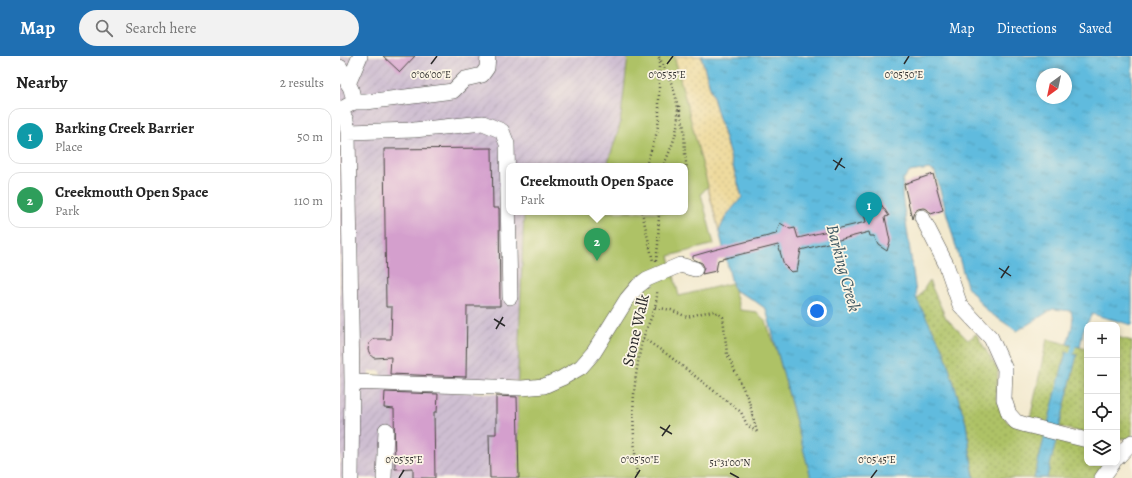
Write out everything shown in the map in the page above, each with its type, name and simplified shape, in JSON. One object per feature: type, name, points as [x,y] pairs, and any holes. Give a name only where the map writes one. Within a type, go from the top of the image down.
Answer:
[{"type":"street","points":[[348,84],[360,56]]},
{"type":"street","points":[[351,478],[344,177],[344,148],[348,132],[346,120],[340,110],[354,102],[366,102],[453,91],[466,79],[482,75],[487,68],[488,56]]},
{"type":"street","points":[[340,67],[354,102]]},
{"type":"street","points":[[348,132],[414,130],[483,123],[502,131],[507,144],[507,163]]},
{"type":"street","points":[[508,215],[510,297]]},
{"type":"street","points":[[922,216],[946,264],[960,305],[991,338],[1005,369],[1004,399],[1009,414],[1016,422],[1084,440]]},
{"type":"street","points":[[348,390],[522,388],[544,386],[562,378],[581,366],[594,352],[627,299],[638,286],[655,272],[680,265],[695,269]]},
{"type":"street","points":[[384,478],[386,430]]},
{"type":"street","points":[[1120,455],[1132,442]]},
{"type":"street","points":[[1102,478],[1111,466]]},
{"type":"path","points":[[659,56],[667,72],[677,99],[684,128],[686,163]]},
{"type":"path","points":[[647,163],[657,132],[659,118],[659,56]]},
{"type":"path","points":[[664,163],[672,146],[678,124],[677,99]]},
{"type":"path","name":"Stone Walk","points":[[637,478],[634,395],[643,338],[652,318],[657,293],[655,272],[643,215]]},
{"type":"path","points":[[655,272],[659,215]]},
{"type":"path","points":[[643,338],[668,355],[741,412],[747,425],[757,432],[749,401],[727,354],[723,317],[714,311],[687,317],[671,310],[655,307]]},
{"type":"shaded area","points":[[340,56],[628,56],[620,125],[608,163],[506,163],[506,215],[524,215],[518,381],[381,377],[381,371],[369,371],[369,387],[517,395],[519,478],[340,478]]},
{"type":"green space","points":[[628,56],[674,56],[708,186],[701,194],[714,244],[669,256],[679,296],[732,283],[740,310],[757,312],[766,322],[777,351],[811,478],[519,478],[517,395],[524,215],[688,215],[688,163],[608,163],[620,125]]},
{"type":"green space","points":[[929,281],[946,318],[968,340],[976,334],[998,370],[996,398],[1007,422],[1084,445],[1084,466],[1103,466],[1097,478],[974,478],[966,423],[917,300]]},
{"type":"green space","points":[[1120,338],[1132,341],[1132,435],[1128,439],[1120,438]]},
{"type":"green space","points":[[1047,339],[1084,348],[1084,433],[1030,419]]},
{"type":"sand","points":[[674,56],[701,56],[742,198],[726,216],[719,231]]},
{"type":"water","name":"Barking Creek","points":[[701,56],[1132,56],[1132,325],[1092,314],[1088,322],[1084,322],[1080,347],[1067,344],[1071,332],[1071,311],[1053,309],[1017,331],[987,311],[967,286],[935,172],[929,169],[909,172],[903,180],[902,194],[917,300],[944,351],[966,423],[974,478],[811,478],[766,309],[752,299],[734,290],[719,231],[726,216],[742,197]]},
{"type":"water","points":[[1066,352],[1077,355],[1047,478],[1034,478]]},
{"type":"building","points":[[383,56],[415,56],[400,72]]},
{"type":"building","points":[[492,148],[493,208],[499,208],[500,306],[467,306],[466,377],[390,374],[391,357],[374,358],[368,350],[369,343],[374,339],[391,339],[392,307],[386,307],[384,149]]},
{"type":"building","points":[[933,174],[943,210],[931,214],[927,209],[918,209],[914,212],[912,219],[904,184]]},
{"type":"building","points":[[873,198],[879,201],[889,216],[885,217],[890,241],[887,251],[878,245],[874,236],[870,236],[869,232],[801,250],[797,271],[791,272],[784,265],[778,245],[718,260],[716,271],[702,274],[704,267],[702,263],[693,259],[693,256],[776,234],[780,223],[790,229],[795,228],[798,238],[866,222],[863,210],[867,209]]},
{"type":"building","points":[[385,392],[438,394],[437,412],[434,412],[435,478],[413,478],[413,468],[395,469],[394,409],[384,408]]},
{"type":"building","points":[[496,396],[517,397],[519,478],[490,478],[489,434],[496,434]]},
{"type":"waterway","points":[[1070,358],[1075,342]]},
{"type":"place","name":"Barking Creek Barrier","points":[[869,225]]},
{"type":"place","name":"Creekmouth Open Space","points":[[597,261]]}]
